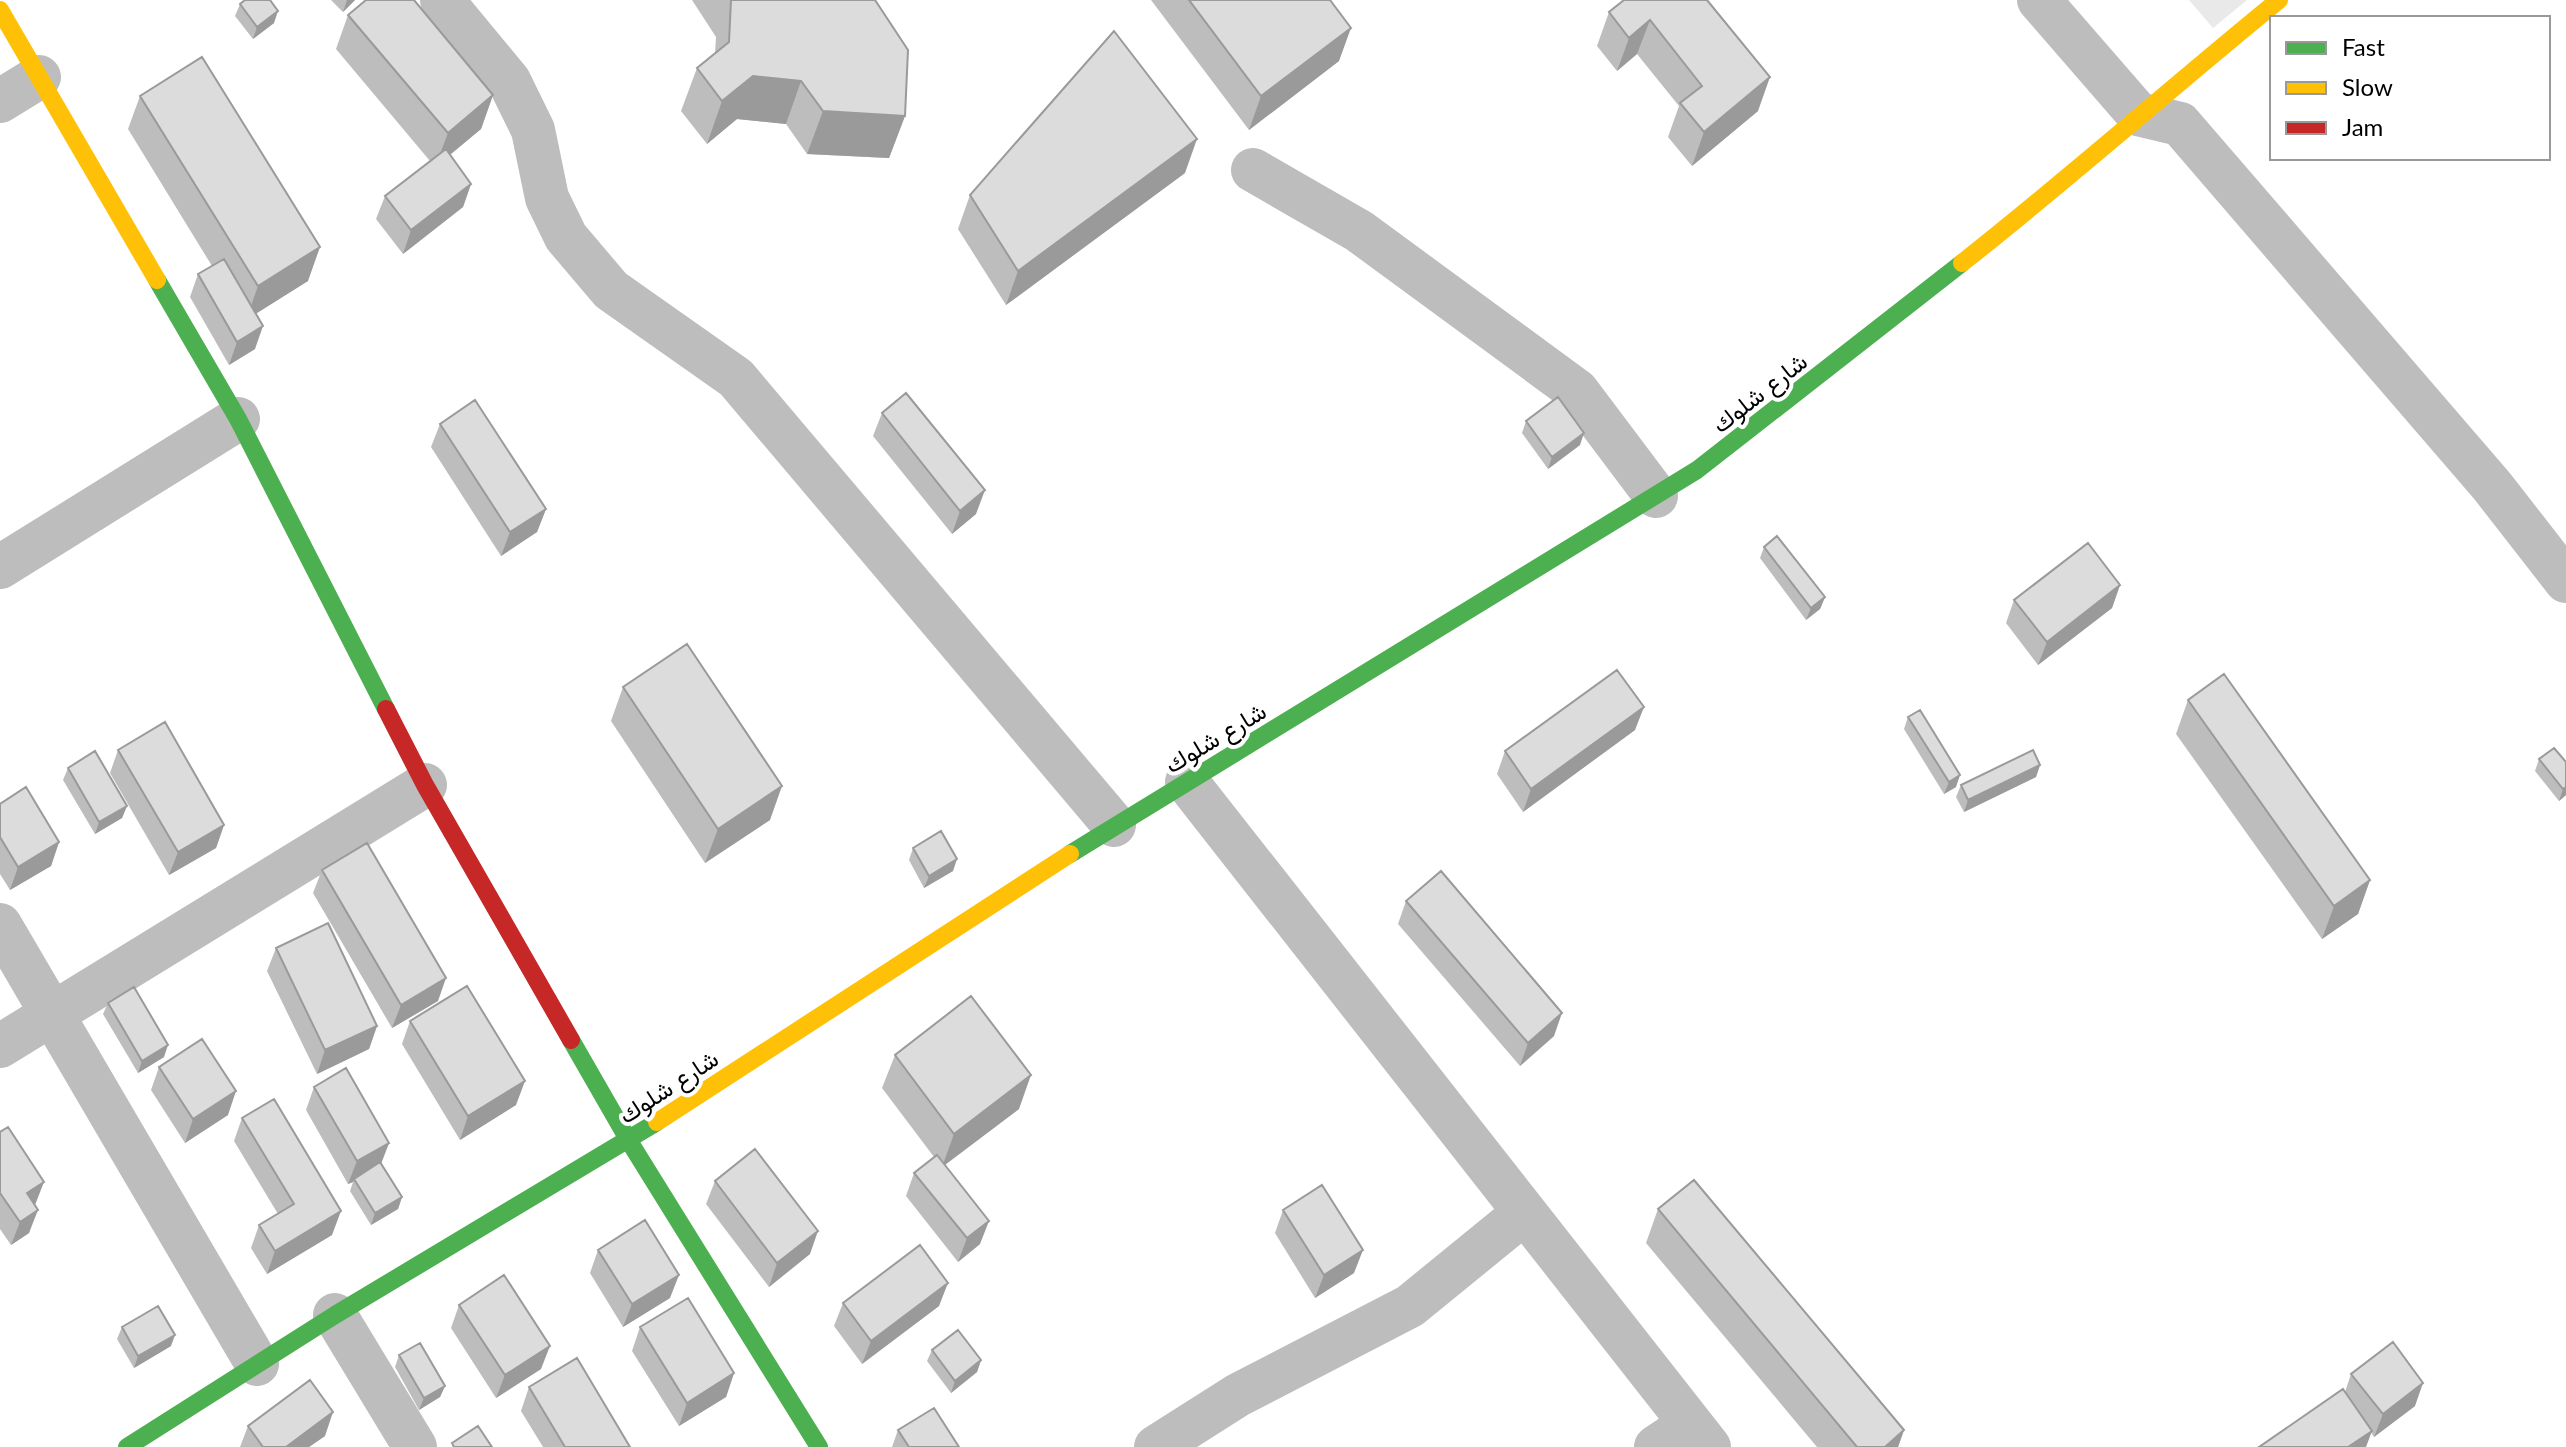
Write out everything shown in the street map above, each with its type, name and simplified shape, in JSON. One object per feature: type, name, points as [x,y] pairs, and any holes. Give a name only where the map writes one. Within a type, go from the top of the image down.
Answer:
[{"type":"street","points":[[442,0],[509,81],[533,130],[547,198],[566,237],[611,290],[736,378],[1114,825]]},
{"type":"street","points":[[2039,0],[2138,114],[2180,124],[2492,486],[2566,581]]},
{"type":"street","name":"شارع شلوك","points":[[127,1447],[335,1315],[629,1141],[1114,825],[1697,470],[2054,191],[2138,114],[2279,0]]},
{"type":"street","points":[[0,10],[238,419],[425,785],[629,1141],[819,1447]]},
{"type":"street","points":[[0,101],[39,77]]},
{"type":"street","points":[[1253,170],[1359,231],[1577,391],[1656,496]]},
{"type":"street","points":[[0,567],[238,419]]},
{"type":"street","points":[[1187,782],[1524,1213],[1685,1440]]},
{"type":"street","points":[[0,1046],[425,785]]},
{"type":"street","points":[[0,925],[257,1364]]},
{"type":"street","points":[[1156,1447],[1238,1395],[1410,1306],[1524,1213]]},
{"type":"street","points":[[335,1315],[415,1447]]},
{"type":"shaded area","points":[[2189,0],[2247,0],[2213,28]]},
{"type":"building","points":[[245,0],[270,0],[278,11],[257,27],[240,4]]},
{"type":"building","points":[[366,0],[414,0],[493,95],[448,133],[348,15]]},
{"type":"building","points":[[731,0],[875,0],[908,50],[905,116],[823,111],[801,81],[753,76],[722,101],[697,68],[729,42]]},
{"type":"building","points":[[1189,0],[1330,0],[1351,28],[1261,96]]},
{"type":"building","points":[[1624,0],[1707,0],[1770,77],[1704,132],[1680,103],[1702,86],[1650,20],[1629,38],[1609,12]]},
{"type":"building","points":[[1114,31],[1197,139],[1018,271],[970,195]]},
{"type":"building","points":[[202,57],[320,247],[258,286],[140,96]]},
{"type":"building","points":[[446,149],[471,184],[411,230],[385,196]]},
{"type":"building","points":[[224,259],[263,326],[237,342],[198,274]]},
{"type":"building","points":[[906,393],[985,490],[960,511],[882,413]]},
{"type":"building","points":[[1558,397],[1584,433],[1552,457],[1526,421]]},
{"type":"building","points":[[475,400],[546,509],[510,532],[440,424]]},
{"type":"building","points":[[1777,536],[1825,597],[1811,608],[1764,547]]},
{"type":"building","points":[[2088,543],[2120,585],[2047,642],[2014,600]]},
{"type":"building","points":[[687,644],[782,786],[718,829],[623,687]]},
{"type":"building","points":[[1617,670],[1644,707],[1531,789],[1505,751]]},
{"type":"building","points":[[2224,674],[2370,880],[2334,906],[2188,700]]},
{"type":"building","points":[[1920,710],[1960,775],[1949,782],[1908,717]]},
{"type":"building","points":[[165,722],[224,825],[178,852],[118,750]]},
{"type":"building","points":[[2554,748],[2566,762],[2566,787],[2563,789],[2539,759]]},
{"type":"building","points":[[2033,750],[2040,765],[1968,800],[1961,785]]},
{"type":"building","points":[[95,751],[127,806],[99,822],[68,768]]},
{"type":"building","points":[[26,787],[59,842],[18,867],[0,837],[0,804]]},
{"type":"building","points":[[941,831],[957,859],[929,876],[913,848]]},
{"type":"building","points":[[367,843],[446,978],[401,1005],[322,870]]},
{"type":"building","points":[[1441,871],[1562,1013],[1528,1043],[1406,901]]},
{"type":"building","points":[[328,923],[377,1026],[325,1050],[276,948]]},
{"type":"building","points":[[467,986],[525,1081],[468,1116],[410,1021]]},
{"type":"building","points":[[134,987],[168,1045],[142,1061],[108,1003]]},
{"type":"building","points":[[971,996],[1031,1075],[954,1134],[895,1055]]},
{"type":"building","points":[[202,1039],[236,1091],[193,1119],[159,1067]]},
{"type":"building","points":[[346,1068],[389,1143],[357,1161],[314,1087]]},
{"type":"building","points":[[274,1099],[341,1211],[275,1251],[259,1225],[294,1204],[242,1118]]},
{"type":"building","points":[[8,1127],[44,1182],[27,1193],[38,1210],[20,1222],[0,1193],[0,1132]]},
{"type":"building","points":[[755,1149],[818,1231],[777,1263],[715,1181]]},
{"type":"building","points":[[937,1155],[989,1221],[967,1238],[914,1173]]},
{"type":"building","points":[[380,1162],[402,1197],[375,1213],[354,1179]]},
{"type":"building","points":[[1694,1180],[1904,1430],[1885,1447],[1857,1447],[1658,1209]]},
{"type":"building","points":[[1322,1185],[1363,1250],[1324,1275],[1283,1210]]},
{"type":"building","points":[[645,1220],[679,1275],[632,1304],[598,1250]]},
{"type":"building","points":[[920,1245],[948,1283],[871,1341],[843,1303]]},
{"type":"building","points":[[504,1275],[550,1346],[505,1375],[459,1305]]},
{"type":"building","points":[[688,1298],[734,1373],[687,1403],[640,1327]]},
{"type":"building","points":[[158,1306],[175,1335],[138,1356],[122,1327]]},
{"type":"building","points":[[958,1330],[981,1360],[955,1381],[932,1350]]},
{"type":"building","points":[[2393,1342],[2423,1383],[2383,1414],[2351,1374]]},
{"type":"building","points":[[420,1343],[445,1386],[424,1398],[399,1355]]},
{"type":"building","points":[[577,1358],[630,1447],[565,1447],[529,1387]]},
{"type":"building","points":[[310,1380],[333,1412],[286,1447],[263,1447],[248,1426]]},
{"type":"building","points":[[2343,1389],[2372,1431],[2348,1447],[2259,1447]]},
{"type":"building","points":[[934,1408],[959,1447],[909,1447],[898,1430]]},
{"type":"building","points":[[478,1426],[492,1447],[454,1447],[452,1443]]},
{"type":"traffic: fast","points":[[1070,854],[1697,470],[1962,263]]},
{"type":"traffic: fast","points":[[157,280],[238,419],[386,709]]},
{"type":"traffic: fast","points":[[571,1040],[629,1141],[819,1447]]},
{"type":"traffic: fast","points":[[127,1447],[335,1315],[657,1122]]},
{"type":"traffic: slow","points":[[1962,263],[2279,0]]},
{"type":"traffic: slow","points":[[0,10],[157,280]]},
{"type":"traffic: slow","points":[[657,1122],[1070,854]]},
{"type":"traffic: jam","points":[[386,709],[425,785],[571,1040]]}]
